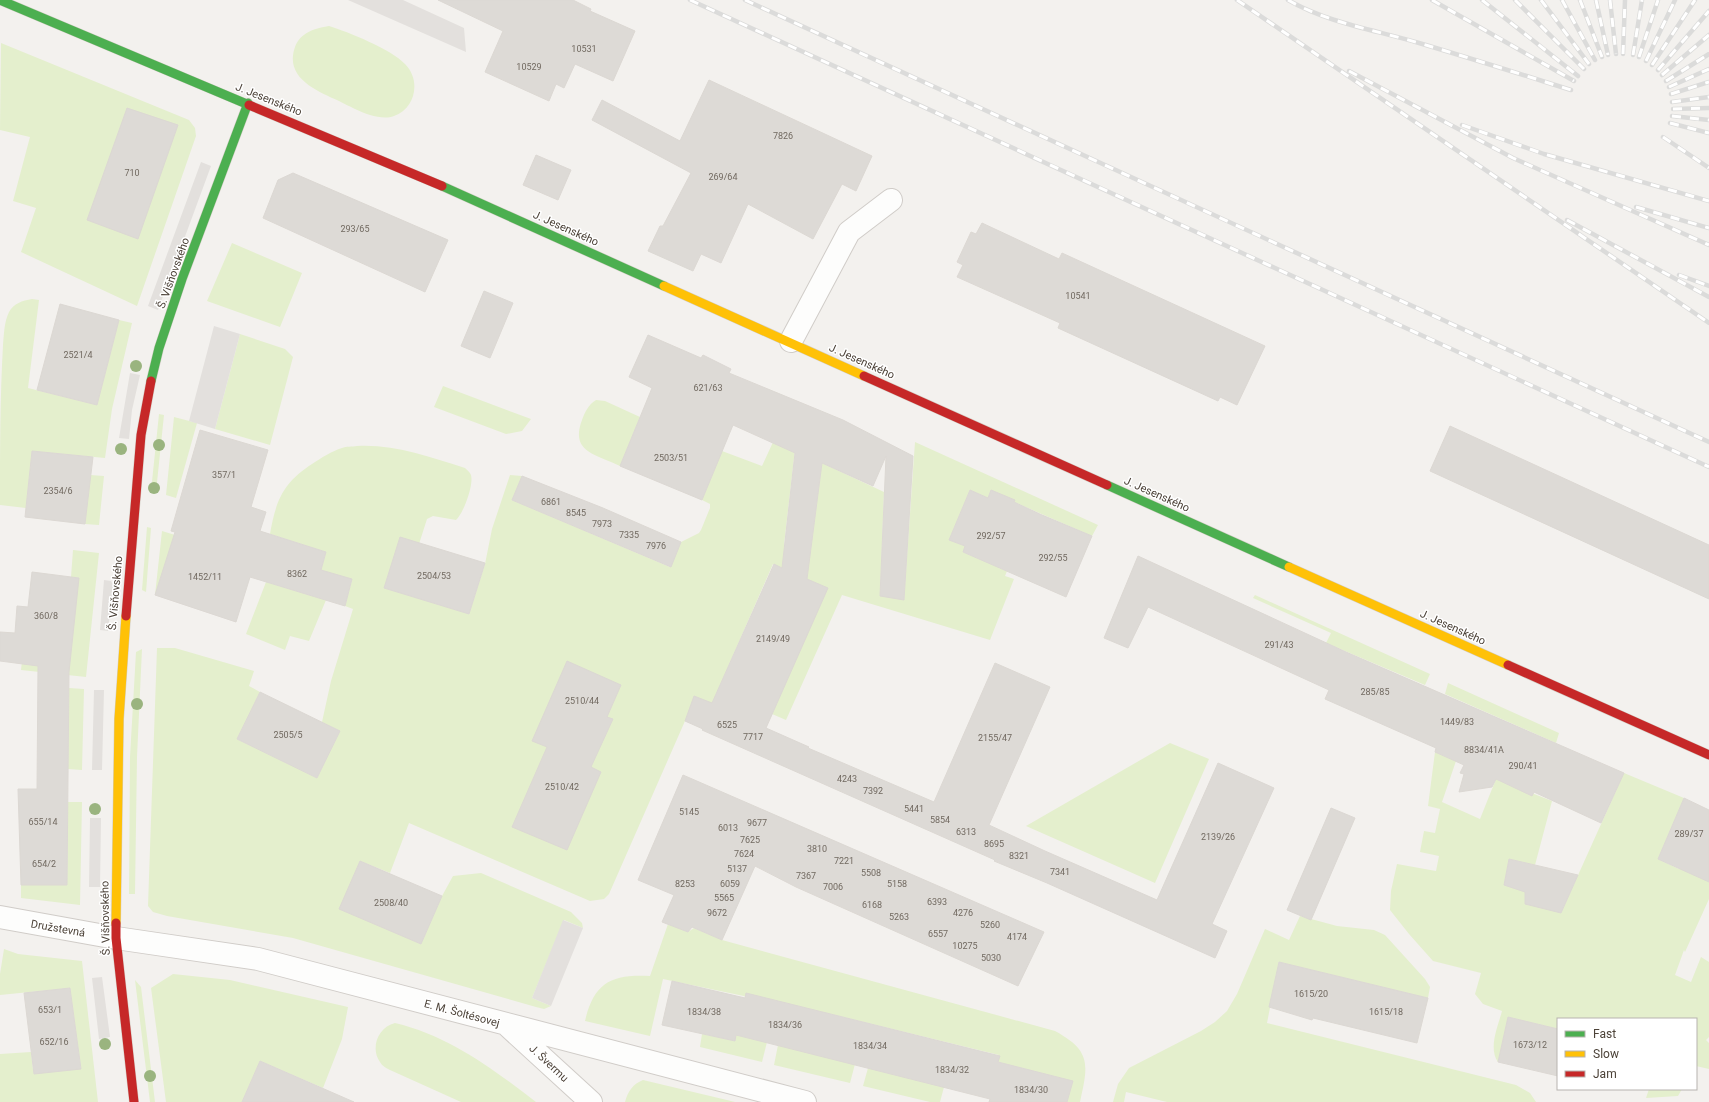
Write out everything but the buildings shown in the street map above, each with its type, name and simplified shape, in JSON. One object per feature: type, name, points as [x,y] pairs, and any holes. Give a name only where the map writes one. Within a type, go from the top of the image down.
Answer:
[{"type":"street","name":"J. Jesenského","points":[[0,0],[438,184],[1709,755]]},
{"type":"street","name":"Š. Višňovského","points":[[134,1102],[116,938],[119,719],[124,628],[141,435],[150,384],[162,341],[182,279],[248,103]]},
{"type":"street","points":[[791,342],[849,232],[891,200]]},
{"type":"street","name":"Družstevná","points":[[0,917],[116,938]]},
{"type":"street","name":"E. M. Šoltésovej","points":[[116,938],[258,959],[796,1101]]},
{"type":"street","name":"J. Švermu","points":[[507,1025],[591,1102]]},
{"type":"green space","points":[[329,26],[347,32],[380,47],[405,64],[410,70],[414,85],[414,93],[407,107],[391,117],[385,118],[366,114],[321,93],[298,75],[294,67],[293,58],[297,42],[309,32],[318,28]]},
{"type":"green space","points":[[1,43],[189,120],[195,128],[196,136],[137,306],[21,252],[36,208],[13,201],[30,137],[0,130]]},
{"type":"green space","points":[[232,243],[302,273],[280,327],[207,301]]},
{"type":"green space","points":[[32,299],[39,300],[28,388],[97,405],[119,320],[132,323],[112,409],[105,458],[32,451],[26,508],[0,505],[1,385],[4,333],[7,316],[16,304]]},
{"type":"green space","points":[[240,334],[285,349],[293,357],[270,445],[215,429]]},
{"type":"green space","points":[[443,386],[531,419],[522,431],[506,434],[434,407]]},
{"type":"green space","points":[[596,400],[605,401],[640,417],[620,466],[594,455],[582,445],[579,439],[579,431],[584,414],[589,406]]},
{"type":"green space","points":[[159,414],[164,415],[156,492],[151,491]]},
{"type":"green space","points":[[174,417],[197,423],[176,498],[166,495]]},
{"type":"green space","points":[[774,440],[796,441],[784,545],[811,547],[822,463],[884,492],[880,595],[904,600],[915,442],[1098,525],[1092,536],[1014,502],[1014,500],[991,490],[988,498],[970,490],[949,540],[965,546],[963,552],[986,562],[987,560],[1000,565],[999,568],[1007,571],[1005,576],[1014,579],[990,640],[842,595],[786,720],[772,714],[827,588],[773,564],[718,690],[714,704],[685,721],[609,894],[604,899],[590,901],[409,823],[390,873],[360,861],[340,909],[421,944],[442,896],[453,876],[481,873],[571,912],[582,923],[583,928],[564,920],[532,998],[551,1006],[544,1009],[293,938],[167,916],[153,912],[148,906],[157,648],[175,648],[254,671],[249,686],[260,692],[237,739],[317,778],[340,731],[322,722],[331,681],[353,609],[345,606],[352,580],[321,570],[326,552],[270,534],[275,511],[282,493],[294,478],[302,471],[334,451],[345,447],[357,446],[398,449],[465,468],[471,475],[472,480],[467,499],[459,517],[456,520],[433,516],[427,519],[419,544],[400,538],[384,588],[469,614],[485,564],[492,529],[510,475],[522,476],[512,500],[670,567],[681,542],[699,533],[701,530],[710,508],[710,504],[702,500],[722,451],[762,466]]},
{"type":"green space","points":[[90,475],[104,476],[99,525],[85,524]]},
{"type":"green space","points":[[147,527],[151,528],[146,592],[142,590]]},
{"type":"green space","points":[[162,531],[175,535],[155,595]]},
{"type":"green space","points":[[73,550],[99,553],[86,677],[21,670],[23,652],[79,578],[71,577]]},
{"type":"green space","points":[[266,582],[326,600],[309,641],[290,636],[285,650],[246,634]]},
{"type":"green space","points":[[1255,595],[1430,674],[1425,685],[1326,643],[1331,633],[1253,598]]},
{"type":"green space","points":[[142,649],[137,757],[135,894],[129,894],[130,757],[136,652]]},
{"type":"green space","points":[[1448,683],[1559,733],[1556,743],[1445,694]]},
{"type":"green space","points":[[69,688],[84,689],[82,770],[68,769]]},
{"type":"green space","points":[[1170,743],[1209,759],[1155,883],[1026,826]]},
{"type":"green space","points":[[1435,752],[1456,761],[1442,802],[1480,819],[1496,779],[1552,801],[1535,865],[1509,859],[1504,885],[1526,892],[1561,913],[1624,773],[1684,798],[1658,859],[1679,869],[1683,860],[1709,872],[1709,899],[1685,952],[1684,950],[1675,975],[1691,982],[1701,957],[1709,962],[1709,1037],[1706,1040],[1709,1043],[1709,1069],[1697,1066],[1697,1018],[1557,1018],[1557,1029],[1508,1017],[1498,1062],[1495,1056],[1494,1044],[1496,1030],[1502,1011],[1483,1004],[1475,994],[1481,973],[1433,961],[1390,910],[1391,891],[1397,864],[1436,871],[1439,856],[1420,852],[1424,831],[1435,833],[1440,809],[1428,806]]},
{"type":"green space","points":[[68,802],[82,802],[80,905],[21,898],[21,885],[67,885]]},
{"type":"green space","points":[[1300,916],[1337,926],[1374,930],[1385,935],[1425,979],[1430,987],[1428,998],[1279,962],[1267,1023],[1516,1085],[1530,1093],[1536,1102],[1167,1102],[1126,1092],[1124,1102],[1113,1102],[1118,1084],[1129,1068],[1201,1031],[1215,1022],[1227,1011],[1237,994],[1265,929],[1289,940]]},
{"type":"green space","points":[[668,924],[688,932],[694,928],[722,940],[1055,1031],[1076,1045],[1084,1060],[1085,1078],[1080,1102],[1067,1102],[1072,1081],[998,1062],[999,1055],[835,1015],[663,979],[650,1036],[585,1021],[594,997],[607,983],[615,979],[625,977],[650,976]]},
{"type":"green space","points":[[4,949],[18,954],[82,961],[98,1102],[0,1102],[0,1054],[31,1052],[33,1070],[37,1073],[81,1068],[70,988],[0,995],[0,974]]},
{"type":"green space","points":[[173,974],[230,980],[348,1007],[342,1039],[323,1088],[260,1061],[242,1102],[166,1102],[151,988]]},
{"type":"green space","points":[[135,980],[141,987],[155,1102],[150,1102]]},
{"type":"green space","points":[[395,1023],[434,1036],[452,1045],[486,1065],[536,1102],[461,1102],[387,1068],[382,1065],[377,1056],[377,1039],[384,1029]]},
{"type":"green space","points":[[702,1034],[735,1041],[736,1035],[767,1042],[762,1062],[700,1047]]},
{"type":"green space","points":[[778,1045],[855,1064],[850,1083],[774,1065]]},
{"type":"green space","points":[[868,1068],[944,1087],[940,1102],[930,1102],[863,1086]]},
{"type":"green space","points":[[643,1080],[735,1102],[625,1102],[631,1088]]},
{"type":"green space","points":[[1649,1090],[1681,1090],[1678,1096],[1646,1098]]},
{"type":"shaded area","points":[[348,0],[403,0],[464,28],[466,52]]},
{"type":"shaded area","points":[[201,162],[211,166],[158,310],[148,306]]},
{"type":"shaded area","points":[[214,326],[240,334],[215,429],[189,421]]},
{"type":"shaded area","points":[[130,373],[140,375],[132,410],[129,439],[119,438]]},
{"type":"shaded area","points":[[104,580],[111,581],[113,585],[108,631],[100,630]]},
{"type":"shaded area","points":[[94,690],[104,690],[102,770],[92,770]]},
{"type":"shaded area","points":[[90,818],[101,818],[100,887],[89,887]]},
{"type":"shaded area","points":[[563,920],[583,928],[551,1006],[532,998]]},
{"type":"shaded area","points":[[102,977],[110,1037],[99,1039],[92,978]]},
{"type":"railway","points":[[690,0],[1709,467]]},
{"type":"railway","points":[[745,0],[1709,442]]},
{"type":"railway","points":[[1237,0],[1709,323]]},
{"type":"railway","points":[[1288,0],[1319,15],[1419,43],[1571,90]]},
{"type":"railway","points":[[1432,0],[1574,81]]},
{"type":"railway","points":[[1482,0],[1578,76]]},
{"type":"railway","points":[[1515,0],[1584,69]]},
{"type":"railway","points":[[1541,0],[1589,64]]},
{"type":"railway","points":[[1562,0],[1595,60]]},
{"type":"railway","points":[[1580,0],[1602,57]]},
{"type":"railway","points":[[1596,0],[1608,55]]},
{"type":"railway","points":[[1610,0],[1616,54]]},
{"type":"railway","points":[[1623,54],[1625,0]]},
{"type":"railway","points":[[1633,55],[1642,0]]},
{"type":"railway","points":[[1639,57],[1658,0]]},
{"type":"railway","points":[[1646,61],[1675,0]]},
{"type":"railway","points":[[1652,65],[1695,0]]},
{"type":"railway","points":[[1658,70],[1709,11]]},
{"type":"railway","points":[[1662,75],[1709,35]]},
{"type":"railway","points":[[1666,81],[1709,54]]},
{"type":"railway","points":[[1669,87],[1709,69]]},
{"type":"railway","points":[[1349,71],[1513,158],[1709,245]]},
{"type":"railway","points":[[1671,94],[1709,82]]},
{"type":"railway","points":[[1672,102],[1709,97]]},
{"type":"railway","points":[[1673,109],[1709,108]]},
{"type":"railway","points":[[1672,116],[1709,120]]},
{"type":"railway","points":[[1670,123],[1709,133]]},
{"type":"railway","points":[[1462,125],[1544,154],[1709,201]]},
{"type":"railway","points":[[1663,137],[1709,168]]},
{"type":"railway","points":[[1636,207],[1709,228]]},
{"type":"railway","points":[[1567,220],[1709,297]]},
{"type":"railway","points":[[1679,275],[1709,286]]},
{"type":"traffic: fast","points":[[0,0],[249,105]]},
{"type":"traffic: fast","points":[[151,381],[159,348],[182,279],[248,103]]},
{"type":"traffic: fast","points":[[442,186],[664,286]]},
{"type":"traffic: fast","points":[[1107,485],[1289,567]]},
{"type":"traffic: slow","points":[[664,286],[864,376]]},
{"type":"traffic: slow","points":[[1289,567],[1508,665]]},
{"type":"traffic: slow","points":[[116,923],[119,719],[126,616]]},
{"type":"traffic: jam","points":[[249,105],[442,186]]},
{"type":"traffic: jam","points":[[864,376],[1107,485]]},
{"type":"traffic: jam","points":[[126,616],[141,435],[151,381]]},
{"type":"traffic: jam","points":[[1508,665],[1709,755]]},
{"type":"traffic: jam","points":[[116,923],[116,938],[134,1102]]}]
